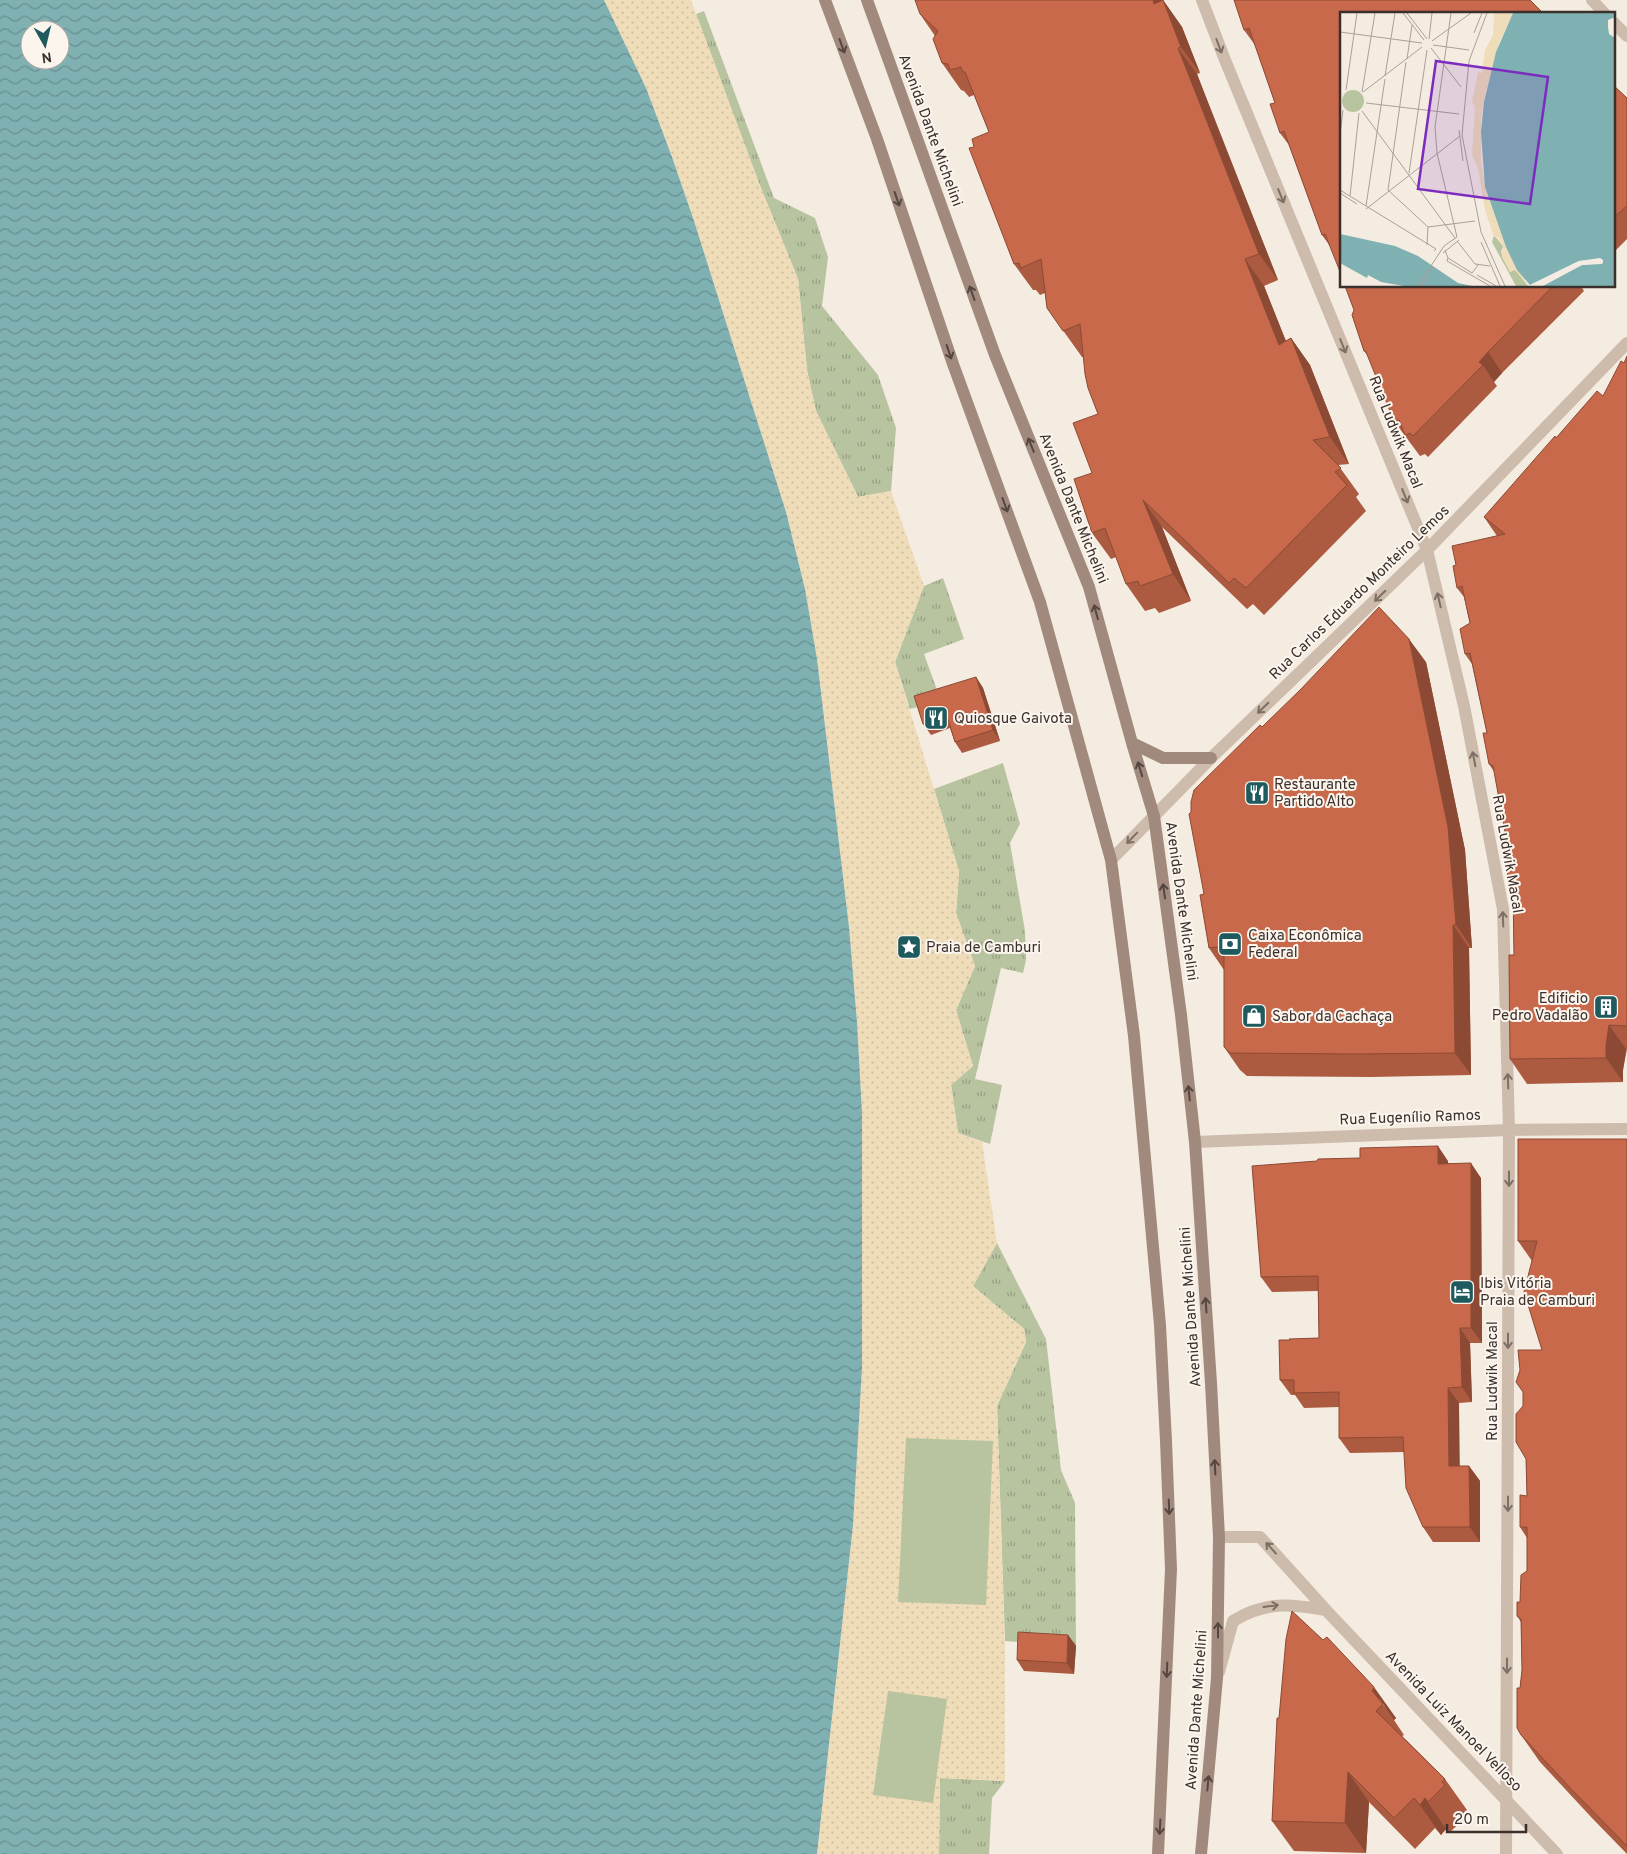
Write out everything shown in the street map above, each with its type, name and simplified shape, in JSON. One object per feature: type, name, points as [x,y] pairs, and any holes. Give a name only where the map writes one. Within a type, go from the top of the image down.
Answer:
[{"type":"main road","name":"Avenida Dante Michelini","points":[[825,0],[877,140],[953,364],[1040,602],[1111,860],[1138,1074],[1160,1325],[1166,1441],[1172,1569],[1158,1854]]},
{"type":"main road","name":"Avenida Dante Michelini","points":[[867,0],[995,355],[1089,587],[1132,744],[1154,816],[1181,1015],[1194,1142],[1219,1537],[1217,1678],[1201,1854]]},
{"type":"main road","points":[[1132,744],[1163,758],[1211,758]]},
{"type":"street","name":"Rua Ludwik Macal","points":[[1202,0],[1427,550],[1464,706],[1503,909],[1509,1130],[1506,1854]]},
{"type":"street","points":[[1592,0],[1603,12]]},
{"type":"street","points":[[1614,23],[1627,36]]},
{"type":"street","name":"Rua Carlos Eduardo Monteiro Lemos","points":[[1111,860],[1211,758],[1427,550],[1627,343]]},
{"type":"street","name":"Rua Eugenílio Ramos","points":[[1194,1142],[1509,1130],[1627,1129]]},
{"type":"street","name":"Avenida Luiz Manoel Velloso","points":[[1219,1537],[1260,1537],[1326,1610],[1557,1854]]},
{"type":"street","points":[[1217,1678],[1234,1621],[1248,1612],[1263,1607],[1280,1605],[1296,1605],[1326,1610]]},
{"type":"green space","points":[[704,11],[774,198],[815,218],[828,257],[822,306],[878,375],[896,428],[891,491],[858,497],[816,411],[807,370],[798,279],[759,183],[696,14]]},
{"type":"green space","points":[[943,578],[964,639],[924,654],[941,701],[910,709],[895,662],[924,586]]},
{"type":"green space","points":[[1003,763],[1020,824],[1010,843],[1025,931],[1026,960],[1023,973],[1001,968],[975,1079],[1002,1085],[990,1144],[958,1133],[951,1085],[973,1066],[956,1010],[975,966],[956,913],[959,871],[934,789]]},
{"type":"green space","points":[[997,1243],[1046,1339],[1061,1470],[1075,1503],[1076,1646],[1005,1641],[997,1406],[1026,1342],[1024,1329],[973,1286]]},
{"type":"green space","points":[[906,1438],[993,1441],[986,1605],[898,1602]]},
{"type":"green space","points":[[888,1691],[947,1699],[933,1803],[873,1795]]},
{"type":"green space","points":[[940,1778],[1005,1781],[992,1798],[989,1854],[939,1854]]},
{"type":"sand","name":"Praia de Camburi","points":[[604,0],[691,0],[759,183],[798,279],[807,370],[816,411],[858,497],[891,491],[924,586],[895,662],[959,871],[956,913],[975,966],[956,1010],[973,1066],[951,1085],[958,1133],[982,1142],[997,1243],[973,1286],[1024,1329],[1026,1342],[997,1406],[1005,1649],[1005,1781],[940,1778],[939,1854],[817,1854],[853,1525],[862,1368],[862,1113],[849,927],[817,659],[805,589],[786,512],[672,157],[646,88]]},
{"type":"water","points":[[0,0],[604,0],[646,88],[694,221],[786,512],[805,589],[817,659],[849,927],[862,1113],[862,1368],[853,1525],[817,1854],[0,1854]]},
{"type":"building","points":[[915,0],[1153,0],[1154,4],[1163,0],[1181,47],[1178,48],[1259,254],[1245,259],[1279,345],[1291,338],[1330,437],[1313,440],[1341,468],[1335,472],[1347,485],[1246,588],[1234,578],[1229,583],[1143,500],[1173,574],[1140,586],[1138,581],[1126,584],[1105,528],[1092,533],[1074,479],[1092,473],[1073,423],[1098,414],[1085,374],[1080,324],[1063,331],[1047,308],[1041,259],[1021,268],[1019,263],[1014,264],[969,148],[974,147],[972,139],[989,132],[965,72],[963,72],[961,67],[950,70],[948,64],[942,63],[933,39],[938,31],[920,14]]},
{"type":"building","points":[[1234,0],[1530,0],[1542,12],[1340,12],[1340,272],[1325,234],[1322,235],[1284,131],[1280,133],[1270,104],[1275,103],[1249,28],[1244,30]]},
{"type":"building","points":[[1614,86],[1627,98],[1627,206],[1614,217]]},
{"type":"building","points":[[1346,288],[1551,288],[1479,362],[1483,365],[1413,436],[1410,433],[1405,435],[1399,420],[1394,421],[1364,351],[1352,315],[1354,310]]},
{"type":"building","points":[[1627,356],[1627,1026],[1609,1025],[1606,1058],[1510,1059],[1509,955],[1514,955],[1513,886],[1508,886],[1506,837],[1493,766],[1489,764],[1483,733],[1487,733],[1470,653],[1465,654],[1460,629],[1470,623],[1462,586],[1457,588],[1453,566],[1456,565],[1452,546],[1505,534],[1484,517],[1597,391],[1603,396],[1621,361],[1624,363]]},
{"type":"building","points":[[1379,607],[1409,639],[1448,827],[1456,925],[1453,925],[1455,1053],[1230,1053],[1224,1047],[1224,946],[1209,948],[1200,895],[1204,894],[1189,814],[1191,812],[1194,790],[1260,725],[1262,727],[1301,689]]},
{"type":"building","points":[[976,677],[993,730],[955,742],[947,716],[923,724],[914,696]]},
{"type":"building","points":[[1518,1139],[1627,1139],[1627,1846],[1574,1792],[1521,1735],[1517,1728],[1517,1688],[1520,1688],[1522,1670],[1521,1619],[1517,1616],[1517,1602],[1520,1602],[1521,1575],[1527,1571],[1527,1527],[1520,1527],[1520,1495],[1527,1496],[1526,1459],[1516,1442],[1516,1414],[1523,1406],[1523,1392],[1516,1382],[1520,1370],[1518,1350],[1542,1350],[1524,1292],[1537,1241],[1518,1241]]},
{"type":"building","points":[[1438,1146],[1438,1164],[1471,1163],[1471,1328],[1460,1328],[1462,1387],[1448,1388],[1449,1466],[1469,1466],[1470,1527],[1423,1527],[1406,1488],[1403,1437],[1339,1438],[1339,1392],[1294,1393],[1294,1380],[1280,1380],[1279,1340],[1319,1338],[1318,1276],[1261,1277],[1252,1166],[1317,1161],[1318,1159],[1360,1158],[1360,1148]]},
{"type":"building","points":[[1292,1611],[1323,1640],[1327,1637],[1374,1687],[1372,1691],[1383,1704],[1376,1711],[1445,1779],[1442,1782],[1445,1785],[1428,1802],[1425,1798],[1420,1805],[1414,1798],[1394,1818],[1348,1772],[1345,1823],[1272,1821],[1277,1718],[1279,1718],[1286,1639]]},
{"type":"building","points":[[1018,1632],[1068,1635],[1067,1663],[1017,1660]]},
{"type":"place","name":"Quiosque Gaivota","points":[[936,718]]},
{"type":"place","name":"Restaurante Partido Alto","points":[[1257,793]]},
{"type":"place","name":"Caixa Econômica Federal","points":[[1230,944]]},
{"type":"place","name":"Praia de Camburi","points":[[909,947]]},
{"type":"place","name":"Edificio Pedro Vadalão","points":[[1606,1007]]},
{"type":"place","name":"Sabor da Cachaça","points":[[1254,1016]]},
{"type":"place","name":"Ibis Vitória Praia de Camburi","points":[[1462,1292]]}]
